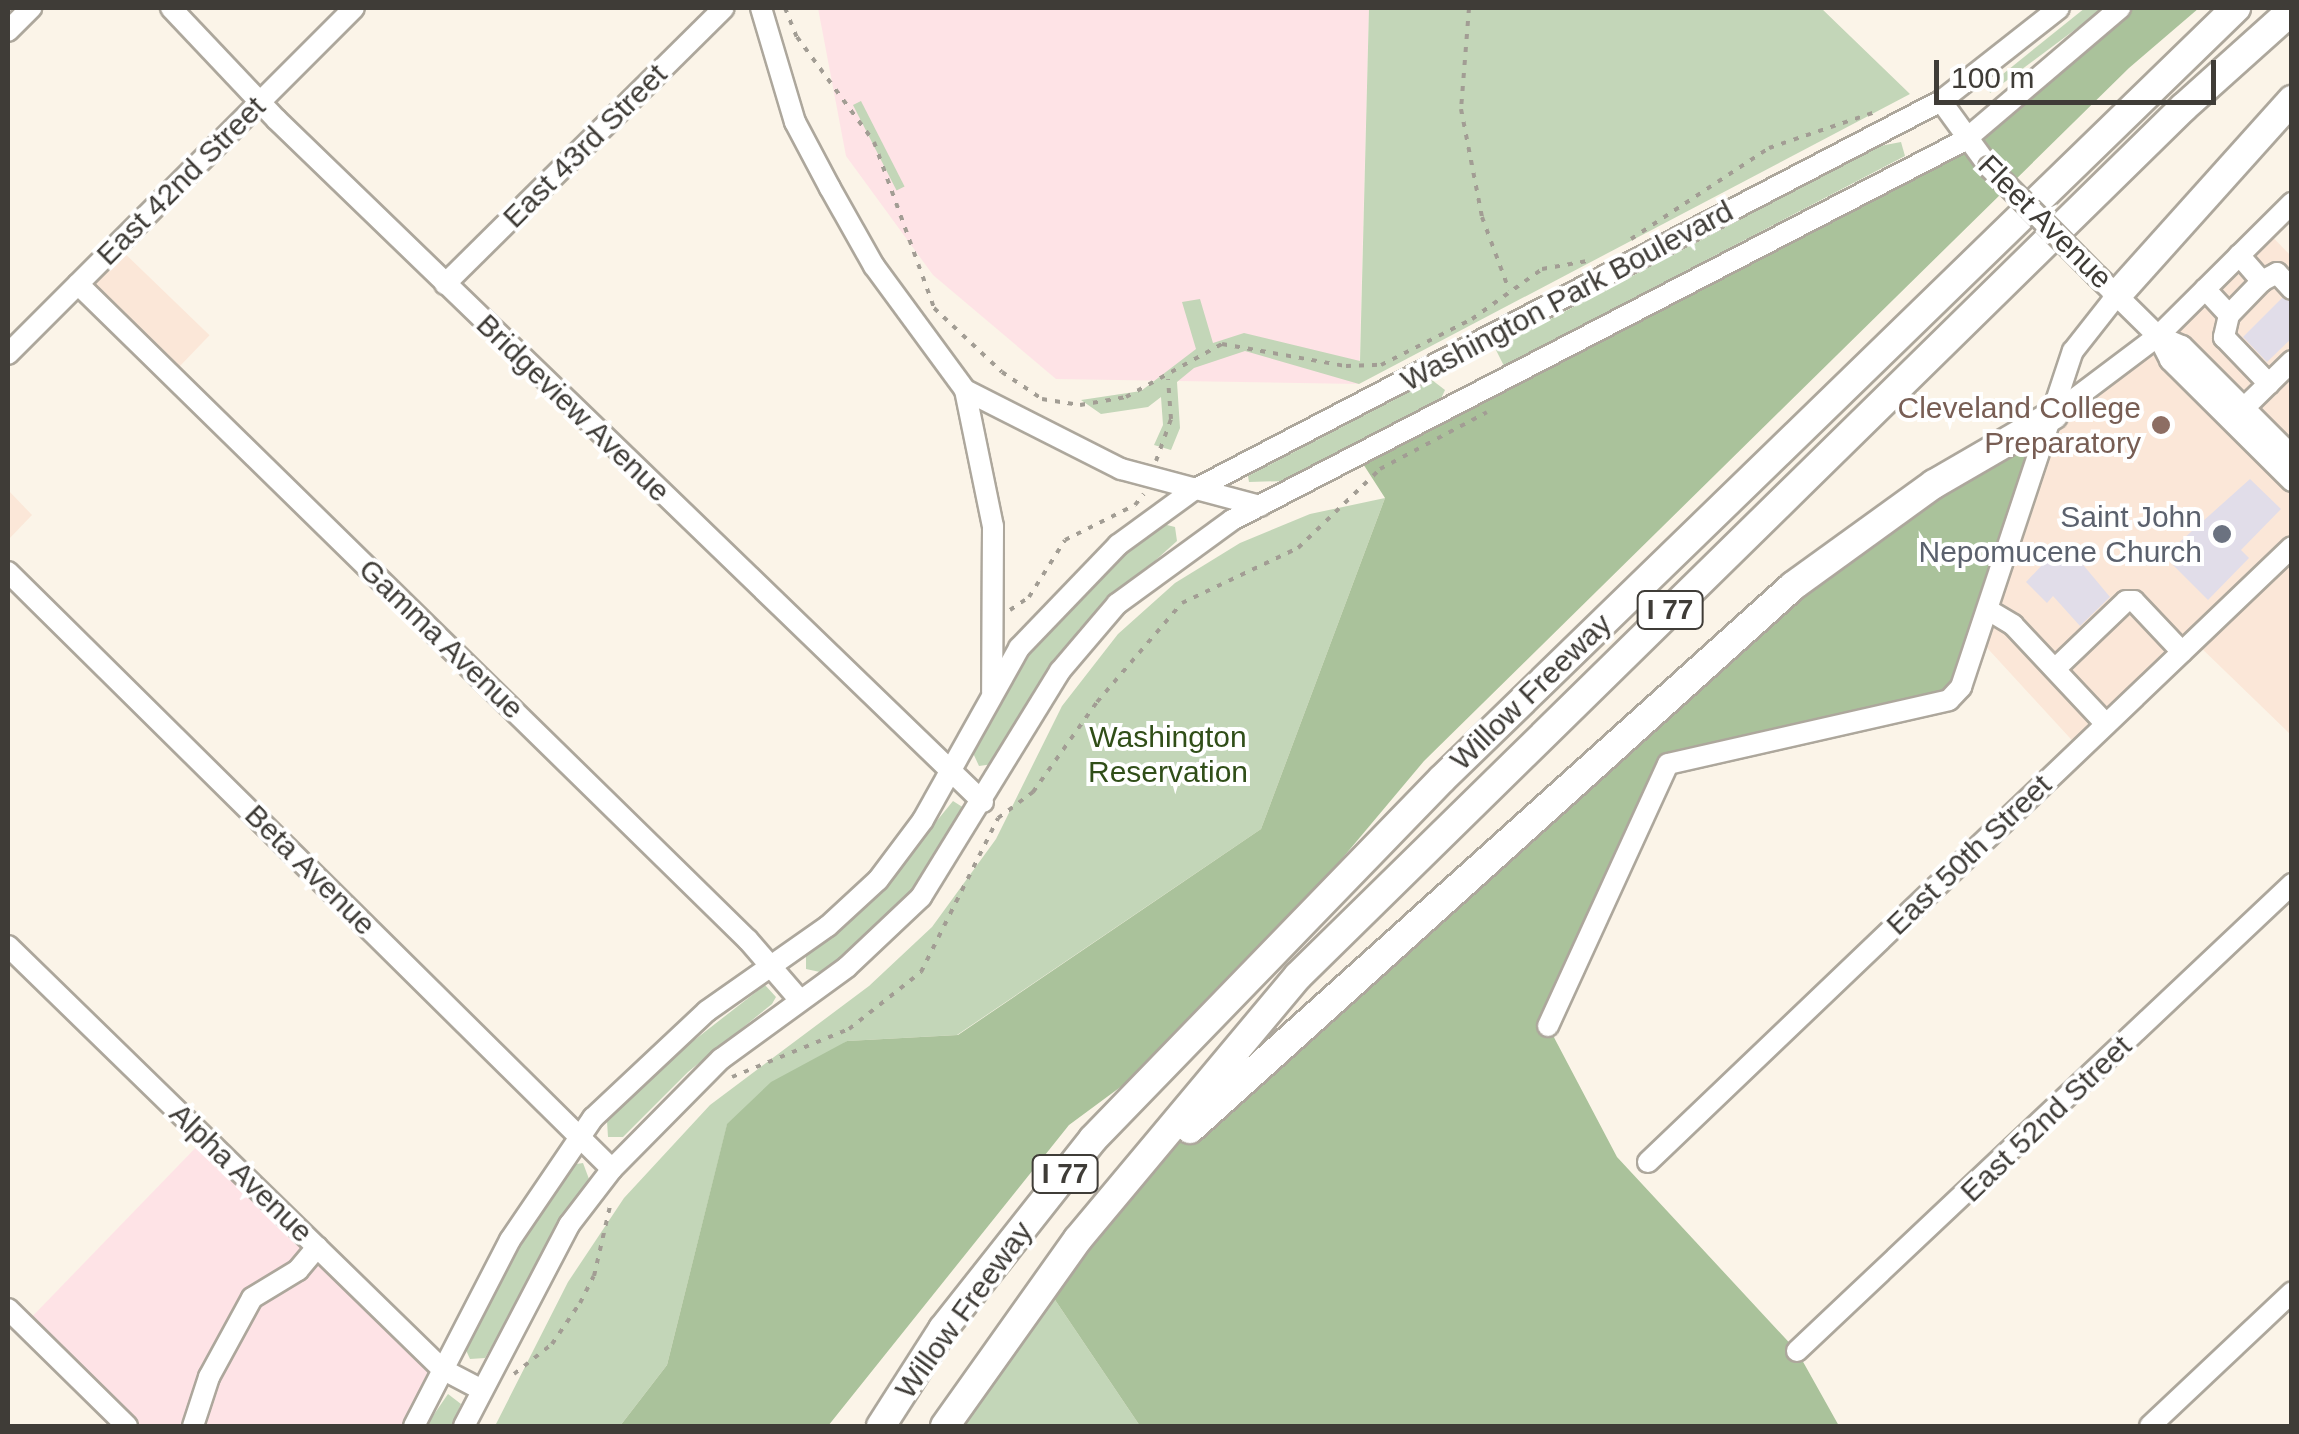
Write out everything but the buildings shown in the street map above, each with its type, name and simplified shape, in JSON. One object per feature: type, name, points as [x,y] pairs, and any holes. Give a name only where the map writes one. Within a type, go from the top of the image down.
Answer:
[{"type":"highway","name":"Willow Freeway","points":[[881,1426],[943,1329],[1093,1139],[1442,779],[2236,8]]},
{"type":"highway","name":"Willow Freeway","points":[[944,1426],[1078,1238],[1298,976],[2170,120],[2292,10]]},
{"type":"highway","points":[[2107,286],[2292,100]]},
{"type":"highway","points":[[1078,1238],[1267,1056],[1793,586],[1934,484],[2053,415]]},
{"type":"highway","points":[[860,1426],[943,1329]]},
{"type":"street","points":[[8,31],[31,8]]},
{"type":"street","name":"Bridgeview Avenue","points":[[171,8],[259,102],[445,284],[948,772],[984,802]]},
{"type":"street","name":"East 42nd Street","points":[[8,354],[354,8]]},
{"type":"street","name":"East 43rd Street","points":[[445,284],[724,8]]},
{"type":"street","name":"Washington Park Boulevard","points":[[761,8],[795,122],[830,188],[874,266],[965,390],[992,526],[992,692]]},
{"type":"street","name":"Washington Park Boulevard","points":[[414,1426],[510,1240],[580,1136],[676,1036],[770,964],[828,926],[878,880],[948,772],[1019,648],[1083,575],[1192,491],[1942,100],[2059,8]]},
{"type":"street","name":"Washington Park Boulevard","points":[[464,1426],[570,1225],[612,1168],[691,1085],[902,918],[939,874],[1040,702],[1092,629],[1190,548],[1260,506],[1965,140],[2120,8]]},
{"type":"street","name":"Fleet Avenue","points":[[1942,100],[1965,140],[1989,167],[2158,336],[2170,360],[2292,481]]},
{"type":"street","points":[[2053,415],[2158,336],[2292,203]]},
{"type":"street","points":[[2239,255],[2262,281]]},
{"type":"street","points":[[2269,384],[2224,337],[2229,315],[2262,281],[2277,273],[2292,289]]},
{"type":"street","name":"Gamma Avenue","points":[[78,284],[770,964],[799,998]]},
{"type":"street","points":[[1548,1026],[1668,764],[1949,700],[1961,687],[1990,611],[2073,351],[2107,286]]},
{"type":"street","points":[[2205,289],[2229,315]]},
{"type":"street","name":"Fleet Avenue","points":[[2158,336],[2182,346],[2292,456]]},
{"type":"street","points":[[2244,408],[2292,361]]},
{"type":"street","name":"Washington Park Boulevard","points":[[965,390],[1121,469],[1260,506]]},
{"type":"street","name":"East 50th Street","points":[[1648,1162],[2292,548]]},
{"type":"street","name":"Beta Avenue","points":[[8,572],[612,1168]]},
{"type":"street","points":[[2055,669],[2126,601],[2134,602],[2182,652]]},
{"type":"street","points":[[1990,611],[2055,669],[2106,724]]},
{"type":"street","name":"East 52nd Street","points":[[1797,1351],[2292,884]]},
{"type":"street","name":"Alpha Avenue","points":[[8,946],[442,1369],[482,1390]]},
{"type":"street","points":[[193,1426],[209,1377],[252,1298],[298,1270],[317,1247]]},
{"type":"street","points":[[2150,1426],[2292,1292]]},
{"type":"street","points":[[8,1308],[127,1426]]},
{"type":"path","points":[[785,8],[798,37],[874,142],[920,282],[956,332],[1042,399],[1080,405],[1126,397],[1168,379],[1222,344],[1346,366],[1381,365],[1472,319],[1542,269],[1594,260]]},
{"type":"path","points":[[1469,8],[1461,109],[1482,218],[1510,292]]},
{"type":"path","points":[[1626,242],[1770,148],[1887,107]]},
{"type":"path","points":[[1158,456],[1170,419],[1168,379]]},
{"type":"path","points":[[723,1082],[849,1029],[878,1012],[920,972],[998,818],[1033,792],[1098,702],[1182,603],[1298,548],[1380,468],[1498,406]]},
{"type":"path","points":[[1012,610],[1029,597],[1064,540],[1135,506],[1146,488]]},
{"type":"path","points":[[505,1383],[568,1323],[594,1276],[602,1228],[620,1190]]},
{"type":"shaded area","points":[[818,8],[1369,8],[1359,384],[1056,379],[933,275],[846,156]]},
{"type":"shaded area","points":[[2265,229],[2291,256],[2291,735],[2194,641],[2080,749],[1979,639],[2016,442],[2081,404]]},
{"type":"shaded area","points":[[116,245],[210,335],[172,374],[78,284]]},
{"type":"shaded area","points":[[8,490],[32,515],[8,540]]},
{"type":"shaded area","points":[[205,1138],[442,1369],[414,1426],[127,1426],[24,1325]]},
{"type":"green space","points":[[1369,8],[1821,8],[1910,94],[1359,384],[1245,351],[1194,368],[1177,382],[1180,428],[1171,450],[1154,445],[1163,425],[1161,397],[1148,407],[1101,414],[1081,400],[1141,391],[1196,349],[1182,302],[1200,299],[1213,343],[1244,333],[1360,361]]},
{"type":"green space","points":[[2085,8],[2104,8],[1990,93],[1988,86]]},
{"type":"green space","points":[[2120,8],[2199,8],[2129,68],[1424,761],[1199,1029],[1069,1125],[828,1426],[620,1426],[667,1365],[727,1124],[771,1082],[847,1041],[958,1035],[1261,829],[1385,498],[1358,456],[1936,157]]},
{"type":"green space","points":[[861,101],[905,187],[897,191],[853,105]]},
{"type":"green space","points":[[1901,142],[1905,156],[1504,366],[1495,348],[1880,146]]},
{"type":"green space","points":[[1432,380],[1445,390],[1439,403],[1285,481],[1249,482],[1248,476]]},
{"type":"green space","points":[[2053,415],[1961,687],[1680,761],[1548,1026],[1617,1157],[1797,1351],[1839,1426],[1140,1426],[1045,1285],[1078,1239],[1238,1082],[1793,586]]},
{"type":"green space","name":"Washington Reservation","points":[[1385,498],[1261,829],[957,1035],[847,1041],[727,1125],[667,1365],[620,1426],[495,1426],[568,1282],[624,1198],[710,1105],[869,986],[932,927],[996,839],[1062,706],[1118,634],[1175,583],[1240,543],[1310,514]]},
{"type":"green space","points":[[1163,524],[1175,527],[1177,541],[1079,629],[993,764],[979,766],[973,753],[1019,669],[1060,615],[1129,548]]},
{"type":"green space","points":[[953,801],[964,808],[963,818],[919,882],[845,954],[820,972],[806,969],[806,955],[873,899]]},
{"type":"green space","points":[[765,985],[776,997],[772,1004],[688,1072],[623,1137],[608,1137],[607,1121],[652,1073]]},
{"type":"green space","points":[[583,1163],[589,1179],[485,1358],[470,1359],[465,1348],[516,1248],[570,1165]]},
{"type":"green space","points":[[1045,1285],[1140,1426],[945,1426]]},
{"type":"green space","points":[[448,1394],[461,1404],[451,1426],[426,1426]]},
{"type":"place","name":"Cleveland College Preparatory","points":[[2161,425]]},
{"type":"place","name":"Saint John Nepomucene Church","points":[[2222,534]]}]
